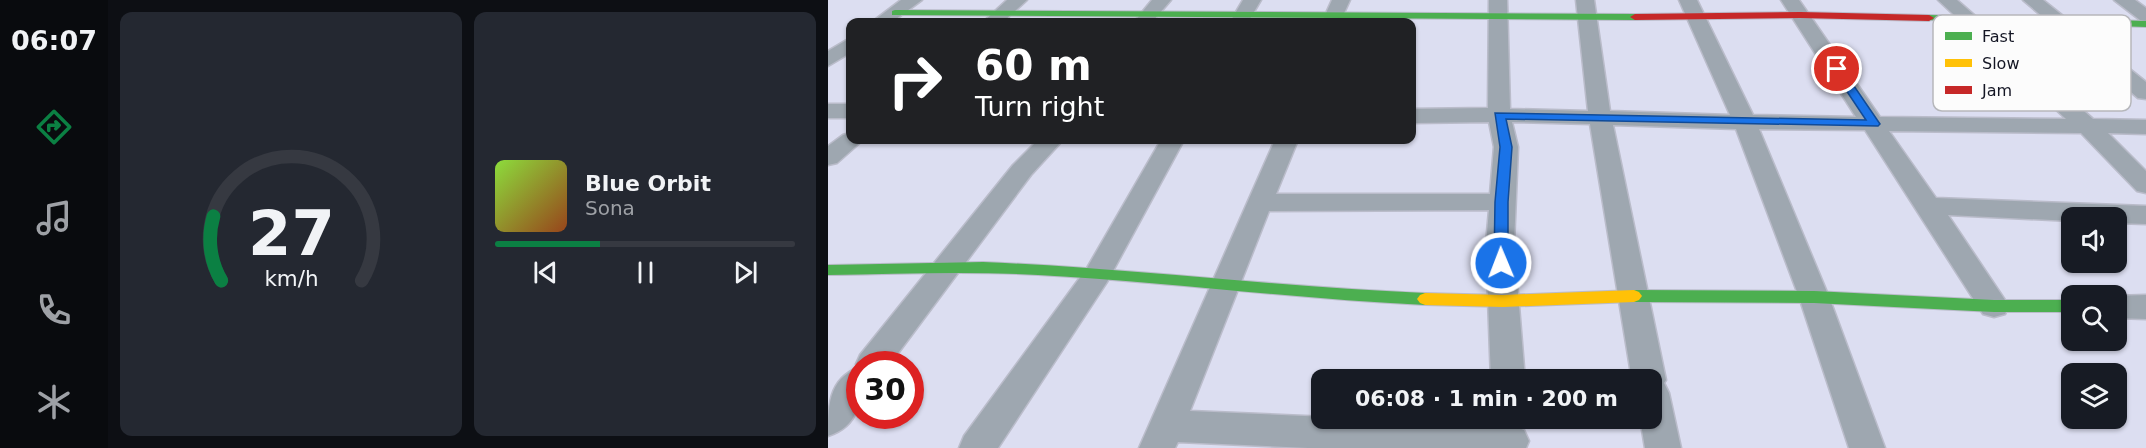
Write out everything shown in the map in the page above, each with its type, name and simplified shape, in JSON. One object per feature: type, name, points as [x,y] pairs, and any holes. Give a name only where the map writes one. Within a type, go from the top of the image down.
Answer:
[{"type":"street","points":[[888,18],[914,0]]},
{"type":"street","points":[[1333,18],[1341,0]]},
{"type":"street","points":[[1947,0],[1961,15]]},
{"type":"street","points":[[2032,0],[2051,15]]},
{"type":"street","points":[[2123,0],[2146,16]]},
{"type":"street","points":[[1362,18],[1499,9],[1795,7],[1933,17]]},
{"type":"street","points":[[1795,7],[1994,306]]},
{"type":"street","points":[[1692,8],[1745,122],[1814,297],[1867,448]]},
{"type":"street","points":[[1499,9],[1499,115],[1506,147],[1501,202],[1507,369]]},
{"type":"street","points":[[1586,9],[1600,117],[1647,369]]},
{"type":"street","points":[[888,18],[1005,12],[1245,12],[1310,18]]},
{"type":"street","points":[[2131,24],[2146,24]]},
{"type":"street","points":[[828,60],[846,47]]},
{"type":"street","points":[[2131,81],[2146,93]]},
{"type":"street","points":[[828,111],[846,111]]},
{"type":"street","points":[[2070,111],[2146,185]]},
{"type":"street","points":[[1416,116],[1499,115],[1745,122],[2146,127]]},
{"type":"street","points":[[828,158],[846,144]]},
{"type":"street","points":[[882,351],[1022,170],[1047,144]]},
{"type":"street","points":[[977,448],[1097,275],[1170,144]]},
{"type":"street","points":[[1284,144],[1228,284],[1162,437],[1511,436]]},
{"type":"street","points":[[1260,203],[1501,202]]},
{"type":"street","points":[[1928,206],[2146,215]]},
{"type":"street","points":[[828,270],[984,267],[1228,284],[1360,297],[1503,300],[1632,296],[1814,297],[1994,306],[2061,306]]},
{"type":"street","points":[[2127,306],[2146,306]]},
{"type":"street","points":[[828,421],[846,398]]},
{"type":"street","points":[[1659,429],[1663,448]]},
{"type":"traffic: fast","points":[[895,13],[1635,17]]},
{"type":"traffic: fast","points":[[1929,18],[1933,18]]},
{"type":"traffic: fast","points":[[2131,24],[2146,24]]},
{"type":"traffic: fast","points":[[828,270],[925,267],[1038,269],[1315,293],[1425,299]]},
{"type":"traffic: fast","points":[[1634,296],[1814,297],[1994,306],[2061,306]]},
{"type":"traffic: slow","points":[[1425,299],[1503,301],[1634,296]]},
{"type":"traffic: jam","points":[[1635,17],[1800,15],[1929,18]]},
{"type":"route","points":[[1501,263],[1501,202],[1506,147],[1499,115],[1874,124],[1837,69]]}]
